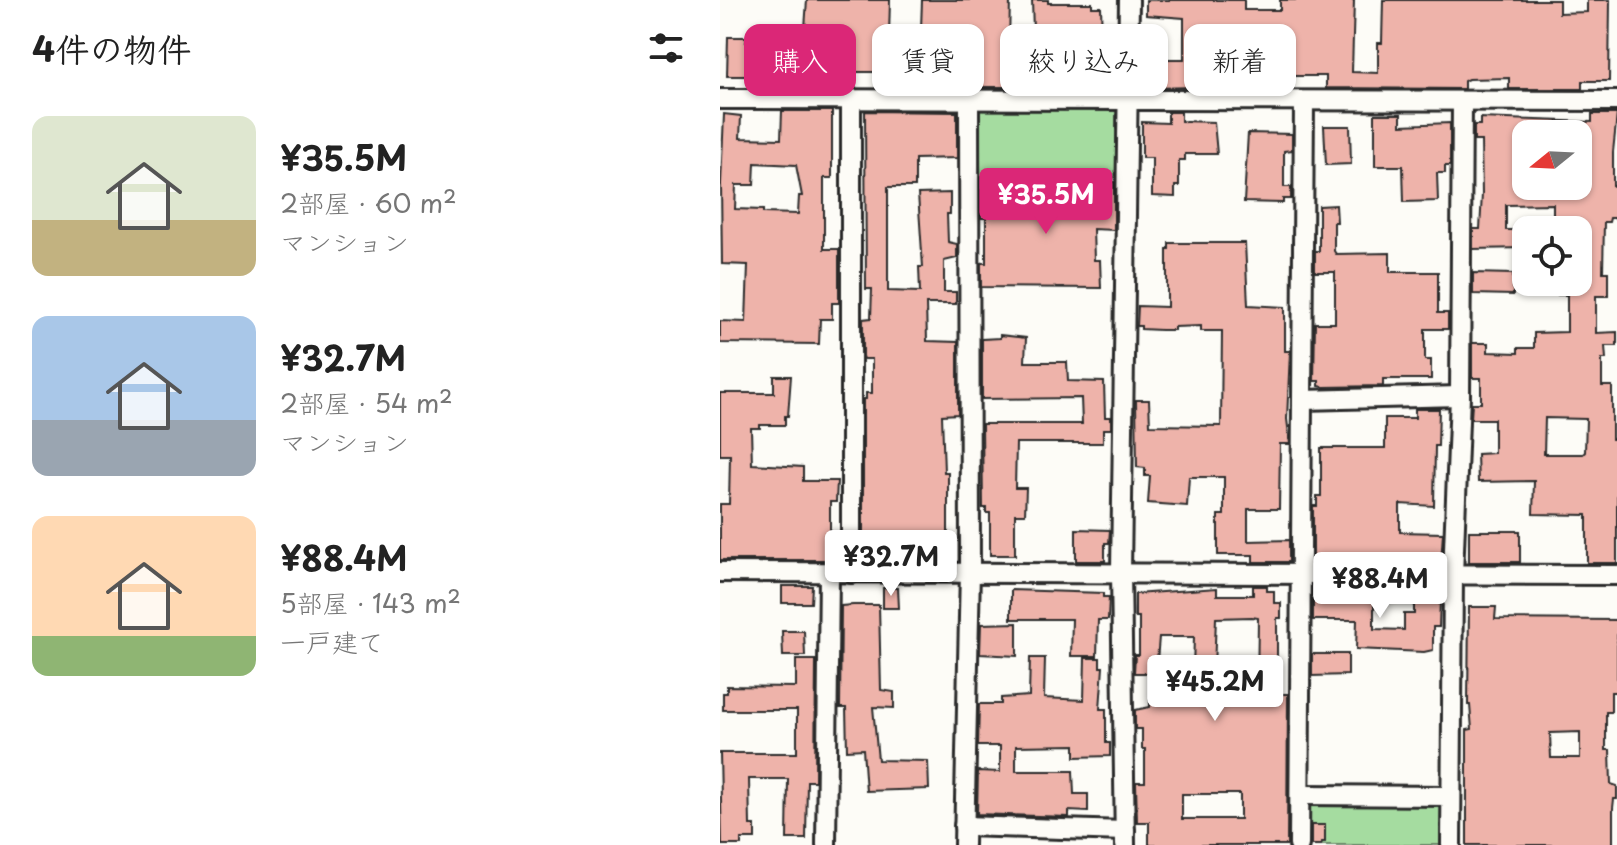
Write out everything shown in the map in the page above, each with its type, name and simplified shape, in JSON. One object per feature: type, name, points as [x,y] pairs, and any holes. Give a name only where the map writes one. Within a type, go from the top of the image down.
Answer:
[{"type":"street","points":[[969,101],[970,571],[964,836],[1125,838],[1121,572],[1129,0]]},
{"type":"street","points":[[720,99],[1617,101]]},
{"type":"street","points":[[851,100],[851,573]]},
{"type":"street","points":[[1299,845],[1304,101]]},
{"type":"street","points":[[1451,845],[1462,101]]},
{"type":"street","points":[[1303,400],[1460,396]]},
{"type":"street","points":[[720,572],[1617,575]]},
{"type":"street","points":[[826,845],[829,574]]},
{"type":"street","points":[[1300,795],[1451,796]]},
{"type":"green space","points":[[977,110],[1116,110],[1116,177],[977,178]]},
{"type":"green space","points":[[1301,798],[1441,803],[1440,845],[1296,845]]},
{"type":"building","points":[[807,0],[890,0],[889,24],[872,24],[872,72],[856,72],[856,24],[805,24]]},
{"type":"building","points":[[922,0],[1010,0],[1009,24],[1000,24],[1000,87],[984,87],[984,24],[921,24]]},
{"type":"building","points":[[1032,0],[1092,3],[1092,7],[1101,7],[1102,24],[1033,24]]},
{"type":"building","points":[[1146,0],[1244,0],[1244,10],[1280,10],[1280,0],[1354,0],[1352,72],[1378,73],[1383,0],[1559,0],[1559,13],[1587,12],[1587,0],[1610,0],[1609,81],[1582,81],[1582,89],[1509,89],[1509,78],[1468,79],[1464,81],[1464,89],[1326,88],[1326,76],[1296,76],[1296,24],[1184,24],[1184,18],[1146,15]]},
{"type":"building","points":[[728,37],[744,37],[744,76],[727,76]]},
{"type":"building","points":[[1168,59],[1184,59],[1184,87],[1168,88]]},
{"type":"building","points":[[782,111],[832,111],[832,178],[824,178],[824,249],[839,249],[839,303],[832,303],[832,319],[820,319],[819,344],[720,343],[720,321],[746,322],[748,265],[722,264],[724,114],[741,116],[740,138],[781,139]],"holes":[[[755,163],[796,165],[802,196],[799,196],[798,214],[735,209],[736,185],[754,185]]]},
{"type":"building","points":[[865,111],[957,112],[957,158],[915,159],[915,187],[888,187],[888,291],[920,292],[919,267],[923,267],[918,194],[950,193],[948,242],[957,244],[957,258],[944,261],[944,292],[956,292],[956,304],[926,304],[927,341],[958,342],[958,414],[942,415],[944,472],[948,472],[948,544],[951,544],[951,561],[930,561],[930,547],[902,547],[899,561],[863,560],[863,399],[866,399],[866,393],[872,393],[872,359],[864,359],[863,356],[863,319],[871,318],[872,289],[866,289]]},
{"type":"building","points":[[1168,112],[1181,112],[1181,121],[1214,122],[1217,154],[1185,154],[1185,160],[1179,160],[1179,186],[1175,186],[1175,197],[1152,196],[1152,158],[1142,158],[1142,122],[1168,123]]},
{"type":"building","points":[[1375,114],[1401,114],[1401,125],[1450,123],[1450,166],[1445,166],[1445,173],[1437,173],[1438,201],[1404,202],[1403,166],[1375,166]]},
{"type":"building","points":[[1592,114],[1617,114],[1613,186],[1617,186],[1617,218],[1604,222],[1603,272],[1608,272],[1608,296],[1596,296],[1596,333],[1617,332],[1617,346],[1605,346],[1602,386],[1612,386],[1612,439],[1617,439],[1617,563],[1587,563],[1587,515],[1533,514],[1534,481],[1478,482],[1477,454],[1494,453],[1494,419],[1471,419],[1472,403],[1481,403],[1481,378],[1472,378],[1472,343],[1488,343],[1488,352],[1518,353],[1518,348],[1534,348],[1534,333],[1567,332],[1567,296],[1592,296],[1592,216],[1553,216],[1553,204],[1506,205],[1506,230],[1512,230],[1512,248],[1473,249],[1473,229],[1480,229],[1482,194],[1481,141],[1474,141],[1474,125],[1480,125],[1480,118],[1536,120],[1512,120],[1512,200],[1592,200]],"holes":[[[1545,418],[1586,419],[1583,454],[1544,454]]]},
{"type":"building","points":[[1324,126],[1350,126],[1351,164],[1326,165]]},
{"type":"building","points":[[1248,133],[1292,134],[1292,150],[1284,151],[1284,187],[1291,187],[1291,199],[1283,199],[1283,203],[1244,202]]},
{"type":"building","points":[[1055,180],[1055,184],[1069,186],[1114,182],[1114,230],[1093,229],[1094,260],[1100,260],[1101,288],[981,287],[981,263],[986,263],[986,218],[981,218],[981,190],[994,190],[994,194],[1035,193],[1035,181]]},
{"type":"building","points":[[1336,205],[1336,254],[1390,253],[1390,272],[1438,272],[1438,313],[1448,313],[1448,329],[1425,329],[1425,360],[1431,360],[1431,379],[1383,379],[1383,386],[1324,387],[1319,386],[1319,381],[1314,381],[1315,323],[1335,323],[1335,272],[1315,272],[1315,251],[1319,251],[1319,206]]},
{"type":"building","points":[[1169,243],[1245,243],[1248,305],[1285,307],[1285,351],[1290,351],[1287,419],[1290,444],[1280,444],[1279,509],[1248,509],[1248,541],[1289,540],[1289,562],[1253,562],[1253,555],[1218,555],[1218,515],[1224,515],[1224,477],[1189,477],[1187,506],[1148,503],[1150,476],[1145,476],[1145,468],[1137,467],[1136,400],[1149,400],[1150,425],[1221,426],[1222,331],[1201,331],[1201,326],[1161,330],[1137,326],[1138,306],[1167,307]]},
{"type":"building","points":[[1473,273],[1512,274],[1512,295],[1473,294]]},
{"type":"building","points":[[1000,335],[1026,338],[1025,362],[1067,362],[1068,381],[1104,382],[1105,417],[1111,417],[1111,429],[1103,429],[1103,443],[1016,443],[1015,488],[1026,488],[1025,514],[1015,514],[1015,555],[990,555],[990,513],[983,508],[982,424],[1082,424],[1081,398],[982,399],[982,339],[1000,338]]},
{"type":"building","points":[[774,376],[791,376],[788,416],[785,416],[785,425],[751,428],[752,464],[803,467],[803,481],[837,481],[836,502],[830,502],[830,560],[720,560],[720,504],[729,504],[730,455],[720,455],[720,393],[774,393]]},
{"type":"building","points":[[1415,409],[1439,409],[1434,506],[1400,504],[1400,532],[1443,533],[1441,562],[1313,562],[1313,506],[1317,506],[1317,496],[1321,496],[1321,448],[1385,448],[1385,418],[1415,418]]},
{"type":"building","points":[[1076,529],[1110,530],[1109,543],[1105,543],[1105,561],[1076,561]]},
{"type":"building","points":[[1469,531],[1520,531],[1520,562],[1469,562]]},
{"type":"building","points":[[782,586],[812,586],[811,603],[782,603]]},
{"type":"building","points":[[1253,586],[1267,586],[1267,591],[1274,591],[1274,603],[1281,603],[1281,618],[1277,618],[1277,694],[1288,694],[1287,845],[1149,845],[1149,822],[1137,822],[1136,782],[1145,782],[1145,749],[1142,749],[1142,729],[1135,729],[1135,710],[1150,707],[1150,700],[1192,700],[1194,637],[1159,637],[1156,673],[1134,673],[1135,655],[1139,655],[1139,617],[1135,617],[1135,594],[1217,588],[1217,595],[1253,595]],"holes":[[[1216,618],[1258,618],[1257,693],[1213,693]],[[1182,794],[1240,794],[1240,819],[1182,819]]]},
{"type":"building","points":[[1322,586],[1335,586],[1335,590],[1374,590],[1374,629],[1404,630],[1404,614],[1414,614],[1414,599],[1435,596],[1435,599],[1440,599],[1439,627],[1433,627],[1433,650],[1356,649],[1357,620],[1313,620],[1313,600],[1322,600]]},
{"type":"building","points":[[883,588],[898,588],[899,608],[883,608]]},
{"type":"building","points":[[1011,590],[1103,593],[1103,597],[1109,597],[1108,620],[1098,620],[1097,656],[1071,656],[1072,619],[1011,619]]},
{"type":"building","points":[[879,605],[881,690],[894,692],[894,708],[873,707],[878,760],[928,761],[929,789],[866,791],[863,749],[847,750],[846,708],[840,708],[841,606]]},
{"type":"building","points":[[1469,607],[1496,607],[1495,619],[1617,620],[1617,692],[1611,692],[1611,712],[1606,712],[1606,750],[1610,750],[1611,784],[1617,786],[1613,808],[1613,845],[1467,845],[1467,730],[1472,729],[1468,705]],"holes":[[[1580,732],[1580,758],[1551,758],[1550,733]]]},
{"type":"building","points":[[1017,623],[1017,656],[980,654],[981,624]]},
{"type":"building","points":[[782,631],[804,631],[805,656],[783,656]]},
{"type":"building","points":[[1312,654],[1348,654],[1348,675],[1312,676]]},
{"type":"building","points":[[1030,658],[1045,658],[1044,698],[1084,700],[1085,658],[1100,658],[1100,667],[1103,667],[1100,709],[1106,709],[1106,743],[1110,743],[1110,756],[1075,757],[1075,745],[1016,746],[1016,771],[1073,771],[1074,794],[1088,794],[1088,812],[1069,811],[1069,817],[977,814],[978,771],[1000,772],[1000,746],[978,746],[979,704],[1001,704],[1001,698],[1029,696]]},
{"type":"building","points":[[796,660],[816,660],[815,781],[807,781],[806,839],[787,839],[788,779],[749,779],[750,825],[755,825],[755,839],[741,839],[741,845],[722,845],[720,753],[797,753],[797,710],[723,710],[723,693],[727,693],[727,686],[796,687]]},
{"type":"building","points":[[1311,825],[1325,825],[1325,842],[1321,845],[1311,845]]}]
